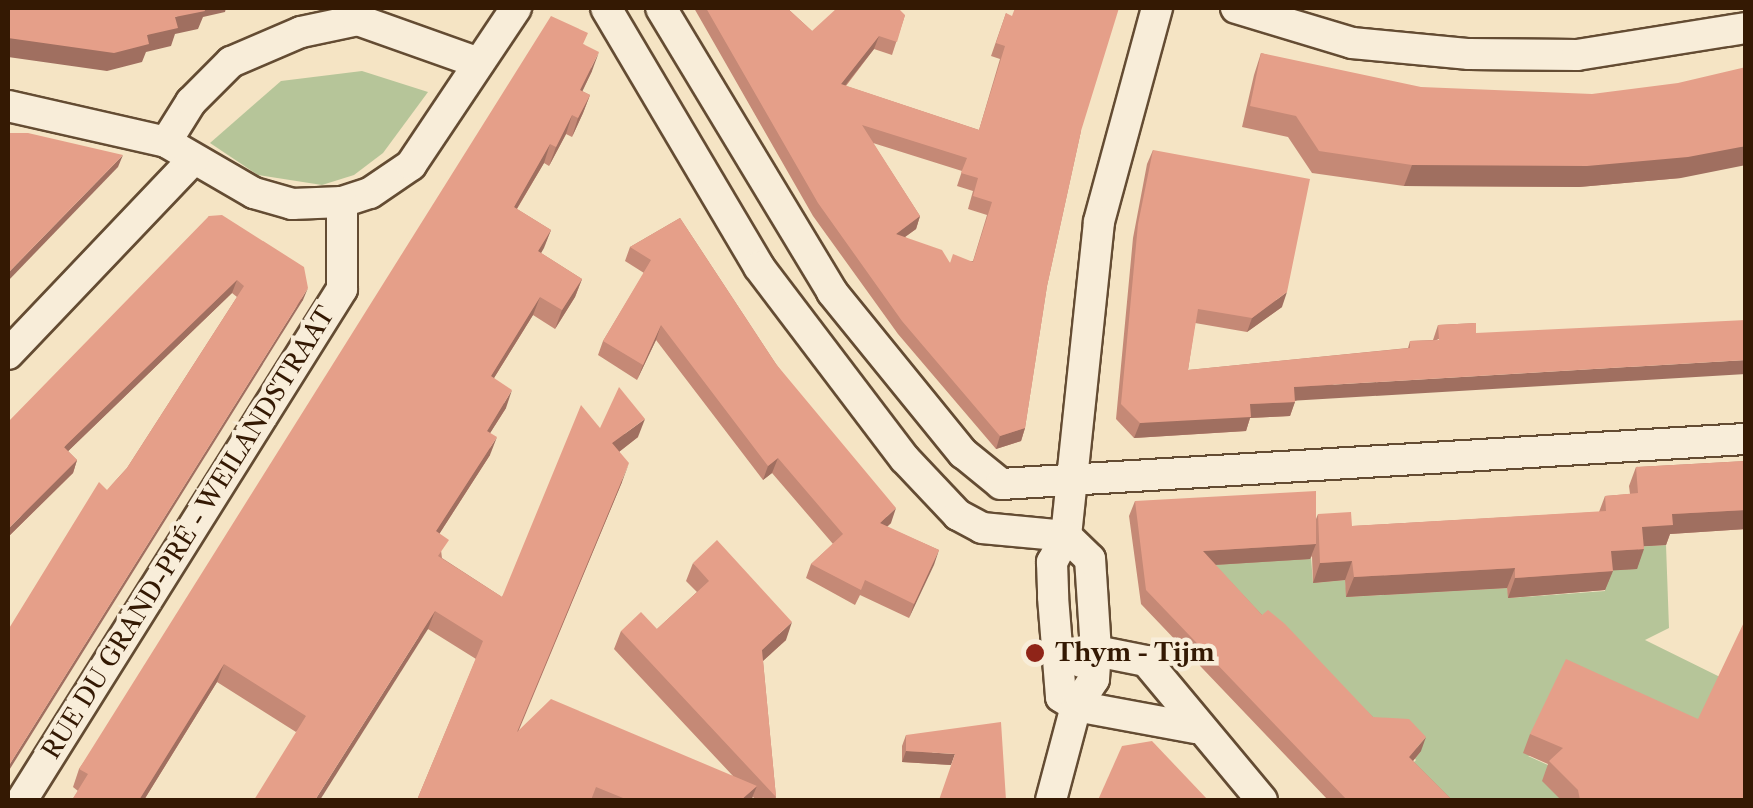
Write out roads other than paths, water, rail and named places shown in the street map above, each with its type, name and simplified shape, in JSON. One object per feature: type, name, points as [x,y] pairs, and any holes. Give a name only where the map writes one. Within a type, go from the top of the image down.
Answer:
[{"type":"street","points":[[8,106],[166,142],[254,193],[304,205],[342,202],[392,182],[411,165],[516,8]]},
{"type":"street","points":[[606,8],[758,267],[906,459],[958,515],[982,528],[1066,536],[1090,558],[1094,679],[1076,706],[1052,800]]},
{"type":"street","points":[[661,8],[810,259],[963,453],[1001,484],[1746,439]]},
{"type":"street","points":[[1156,8],[1099,222],[1066,536],[1052,562],[1058,677],[1061,696],[1076,706],[1195,728]]},
{"type":"street","points":[[1236,8],[1352,43],[1469,54],[1577,55],[1746,28]]},
{"type":"street","points":[[166,142],[191,102],[231,62],[301,32],[358,20],[479,63]]},
{"type":"street","points":[[8,354],[194,159]]},
{"type":"street","name":"RUE DU GRAND-PRÉ - WEILANDSTRAAT","points":[[22,800],[342,289],[342,202]]},
{"type":"street","points":[[1058,677],[1096,651],[1146,661],[1182,700],[1195,728],[1262,800]]},
{"type":"place","name":"Thym - Tijm","points":[[1035,653]]}]
